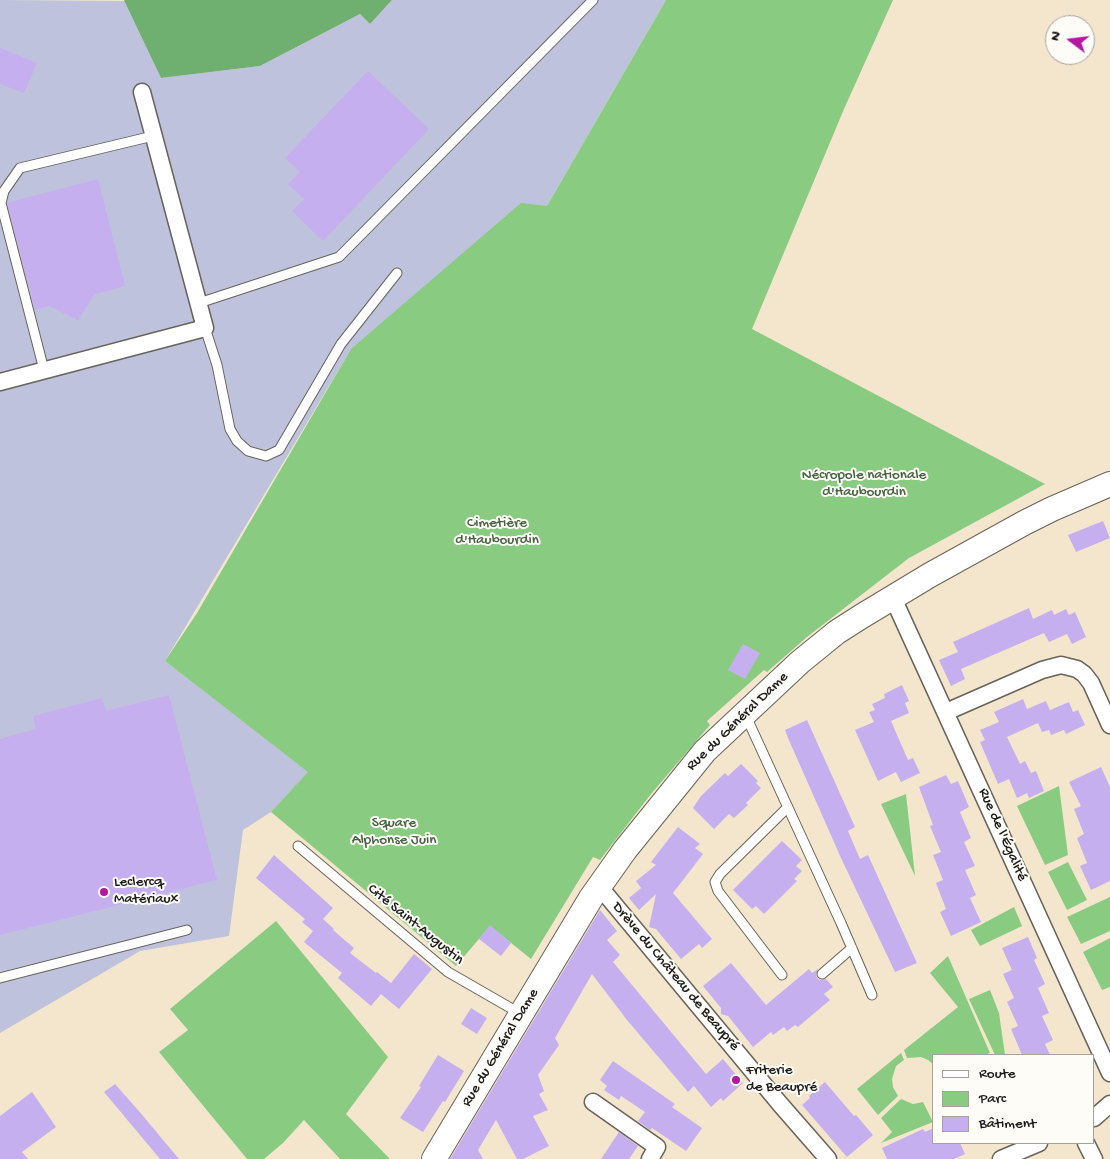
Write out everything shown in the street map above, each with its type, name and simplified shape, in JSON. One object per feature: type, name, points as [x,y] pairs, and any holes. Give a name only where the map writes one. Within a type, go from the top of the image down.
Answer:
[{"type":"street","points":[[0,382],[205,328],[142,92]]},
{"type":"street","name":"Rue du Général Dame","points":[[434,1159],[599,886],[635,837],[695,762],[818,647],[862,616],[1024,523],[1060,506],[1109,488]]},
{"type":"street","name":"Rue de l'Égalité","points":[[893,598],[1110,1073]]},
{"type":"street","points":[[946,712],[1042,670],[1061,665],[1077,669],[1084,674],[1091,683],[1110,725]]},
{"type":"street","name":"Drève du Château de Beaupré","points":[[599,886],[828,1159]]},
{"type":"street","points":[[593,1102],[657,1147],[650,1159]]},
{"type":"street","points":[[1095,1117],[1110,1104]]},
{"type":"street","points":[[1011,1157],[1037,1144]]},
{"type":"street","points":[[1086,1144],[1094,1159]]},
{"type":"lane","points":[[199,303],[339,257],[593,0]]},
{"type":"lane","points":[[44,370],[1,203],[4,191],[20,168],[153,136]]},
{"type":"lane","points":[[205,328],[217,365],[230,429],[248,451],[266,456],[279,450],[341,344],[397,273]]},
{"type":"lane","points":[[745,714],[872,995]]},
{"type":"lane","points":[[782,975],[718,891],[716,882],[720,874],[788,807]]},
{"type":"lane","name":"Cité Saint-Augustin","points":[[298,846],[448,972],[521,1014]]},
{"type":"lane","points":[[0,978],[187,930]]},
{"type":"lane","points":[[822,974],[852,948]]},
{"type":"shaded area","points":[[0,0],[126,1],[161,78],[260,66],[360,14],[370,24],[392,0],[666,0],[547,206],[351,349],[165,661],[309,772],[271,812],[243,830],[229,936],[140,951],[0,1033]]},
{"type":"green space","points":[[124,0],[392,0],[370,24],[360,14],[260,66],[161,78]]},
{"type":"green space","name":"Cimetière d'Haubourdin","points":[[666,0],[893,0],[844,109],[752,329],[1045,484],[909,558],[807,637],[767,672],[764,670],[707,721],[710,725],[651,794],[600,860],[593,857],[531,959],[490,926],[456,966],[271,812],[308,772],[165,661],[197,613],[351,349],[521,203],[547,206]]},
{"type":"green space","points":[[1059,786],[1068,855],[1045,865],[1017,806]]},
{"type":"green space","points":[[906,794],[915,876],[881,804]]},
{"type":"green space","points":[[1068,862],[1087,900],[1067,910],[1048,872]]},
{"type":"green space","points":[[1110,897],[1110,931],[1081,944],[1067,917]]},
{"type":"green space","points":[[1014,907],[1022,926],[980,946],[971,930]]},
{"type":"green space","points":[[276,921],[388,1057],[346,1114],[390,1159],[340,1159],[304,1120],[283,1143],[264,1159],[247,1159],[159,1052],[188,1030],[170,1009]]},
{"type":"green space","points":[[1110,938],[1110,987],[1102,990],[1083,952]]},
{"type":"green space","points":[[948,956],[990,1053],[932,1054],[932,1063],[921,1057],[907,1058],[904,1050],[958,1007],[930,973]]},
{"type":"green space","points":[[990,990],[999,1013],[1005,1054],[995,1054],[969,999]]},
{"type":"green space","points":[[901,1053],[904,1060],[896,1066],[892,1079],[893,1087],[898,1096],[878,1115],[857,1089]]},
{"type":"green space","points":[[901,1099],[913,1104],[923,1102],[932,1122],[881,1143],[892,1132],[881,1118]]},
{"type":"building","points":[[0,48],[37,63],[24,93],[0,84]]},
{"type":"building","points":[[368,71],[429,129],[323,241],[292,211],[304,199],[288,184],[300,172],[285,158]]},
{"type":"building","points":[[98,179],[125,286],[95,294],[78,320],[49,306],[35,310],[7,203]]},
{"type":"building","points":[[1103,521],[1110,538],[1076,552],[1068,535]]},
{"type":"building","points":[[1029,608],[1033,619],[1052,610],[1054,615],[1066,609],[1069,615],[1075,612],[1086,637],[1072,644],[1067,634],[1049,642],[1044,633],[961,669],[965,679],[951,686],[939,660],[958,652],[953,642]]},
{"type":"building","points":[[743,644],[760,653],[745,679],[728,670]]},
{"type":"building","points":[[902,685],[909,701],[905,703],[909,713],[891,721],[908,760],[913,758],[920,773],[901,782],[896,772],[878,781],[855,730],[874,722],[869,712],[875,710],[872,704],[885,698],[884,694]]},
{"type":"building","points":[[169,695],[217,880],[0,935],[0,739],[36,729],[33,716],[102,698],[106,711]]},
{"type":"building","points":[[1023,699],[1027,709],[1046,701],[1050,710],[1069,702],[1073,712],[1078,710],[1085,725],[1066,734],[1064,730],[1051,735],[1049,730],[1042,732],[1038,723],[1007,737],[1020,764],[1025,761],[1031,773],[1036,771],[1044,791],[1029,798],[1027,793],[1017,798],[1009,779],[998,784],[980,742],[985,740],[980,730],[999,722],[994,712]]},
{"type":"building","points":[[807,720],[855,827],[848,831],[860,859],[868,855],[917,963],[895,972],[841,858],[785,730]]},
{"type":"building","points":[[741,764],[758,781],[756,783],[761,788],[746,803],[748,805],[734,818],[729,814],[714,829],[693,808],[701,796],[725,773],[728,776]]},
{"type":"building","points":[[1101,767],[1110,787],[1110,881],[1091,890],[1080,866],[1087,863],[1077,838],[1084,834],[1074,809],[1081,806],[1069,782]]},
{"type":"building","points":[[946,775],[951,784],[958,781],[969,807],[960,812],[971,838],[964,842],[975,866],[965,870],[976,895],[970,898],[981,922],[951,936],[940,912],[946,909],[936,883],[943,880],[933,855],[941,852],[930,826],[933,825],[919,787]]},
{"type":"building","points":[[678,827],[700,844],[695,848],[703,854],[673,893],[712,939],[702,948],[699,944],[681,959],[656,929],[649,927],[656,894],[639,910],[629,898],[641,888],[636,881],[656,865],[651,862]]},
{"type":"building","points":[[782,841],[802,860],[796,866],[802,871],[794,879],[797,881],[764,914],[756,906],[752,909],[733,890]]},
{"type":"building","points":[[274,855],[333,908],[323,919],[354,948],[350,953],[376,973],[391,983],[414,954],[432,969],[399,1009],[381,994],[371,1006],[338,978],[342,973],[304,942],[313,931],[302,922],[305,919],[256,878]]},
{"type":"building","points":[[600,910],[617,931],[607,940],[620,955],[613,962],[706,1074],[723,1059],[743,1083],[723,1101],[721,1098],[711,1107],[694,1086],[688,1092],[627,1020],[592,974],[555,1038],[559,1045],[538,1075],[544,1091],[539,1094],[548,1110],[533,1116],[549,1146],[523,1159],[517,1159],[496,1120],[478,1150],[483,1159],[450,1159]]},
{"type":"building","points":[[490,925],[511,943],[501,956],[479,939]]},
{"type":"building","points":[[1028,937],[1037,958],[1034,960],[1045,984],[1038,988],[1049,1013],[1042,1016],[1053,1040],[1045,1044],[1050,1054],[1022,1054],[1011,1029],[1018,1026],[1007,1002],[1014,998],[1003,974],[1012,970],[1002,948]]},
{"type":"building","points":[[731,963],[766,1005],[809,969],[812,973],[818,969],[817,978],[820,980],[826,979],[833,987],[824,994],[830,1000],[798,1027],[795,1025],[787,1031],[784,1027],[773,1035],[771,1032],[753,1047],[728,1016],[721,1014],[721,1008],[703,986]]},
{"type":"building","points":[[471,1008],[487,1018],[477,1034],[461,1024]]},
{"type":"building","points":[[438,1055],[464,1071],[445,1102],[443,1101],[423,1132],[400,1118],[421,1087],[419,1086]]},
{"type":"building","points":[[613,1061],[675,1104],[672,1107],[702,1128],[686,1151],[638,1121],[645,1112],[621,1096],[619,1100],[604,1090],[607,1086],[600,1080]]},
{"type":"building","points":[[825,1082],[873,1135],[847,1157],[802,1105]]},
{"type":"building","points":[[115,1084],[179,1159],[160,1159],[104,1092]]},
{"type":"building","points":[[32,1092],[56,1127],[22,1152],[28,1159],[0,1159],[0,1116]]},
{"type":"building","points":[[923,1129],[925,1132],[932,1129],[932,1144],[960,1144],[965,1154],[954,1159],[887,1159],[882,1148]]},
{"type":"building","points":[[619,1132],[638,1146],[629,1159],[601,1159]]},
{"type":"place","name":"Leclercq Matériaux","points":[[104,892]]},
{"type":"place","name":"Friterie de Beaupré","points":[[736,1080]]},
{"type":"park label","name":"Nécropole nationale d'Haubourdin","points":[[864,484]]},
{"type":"park label","name":"Square Alphonse Juin","points":[[394,832]]}]
